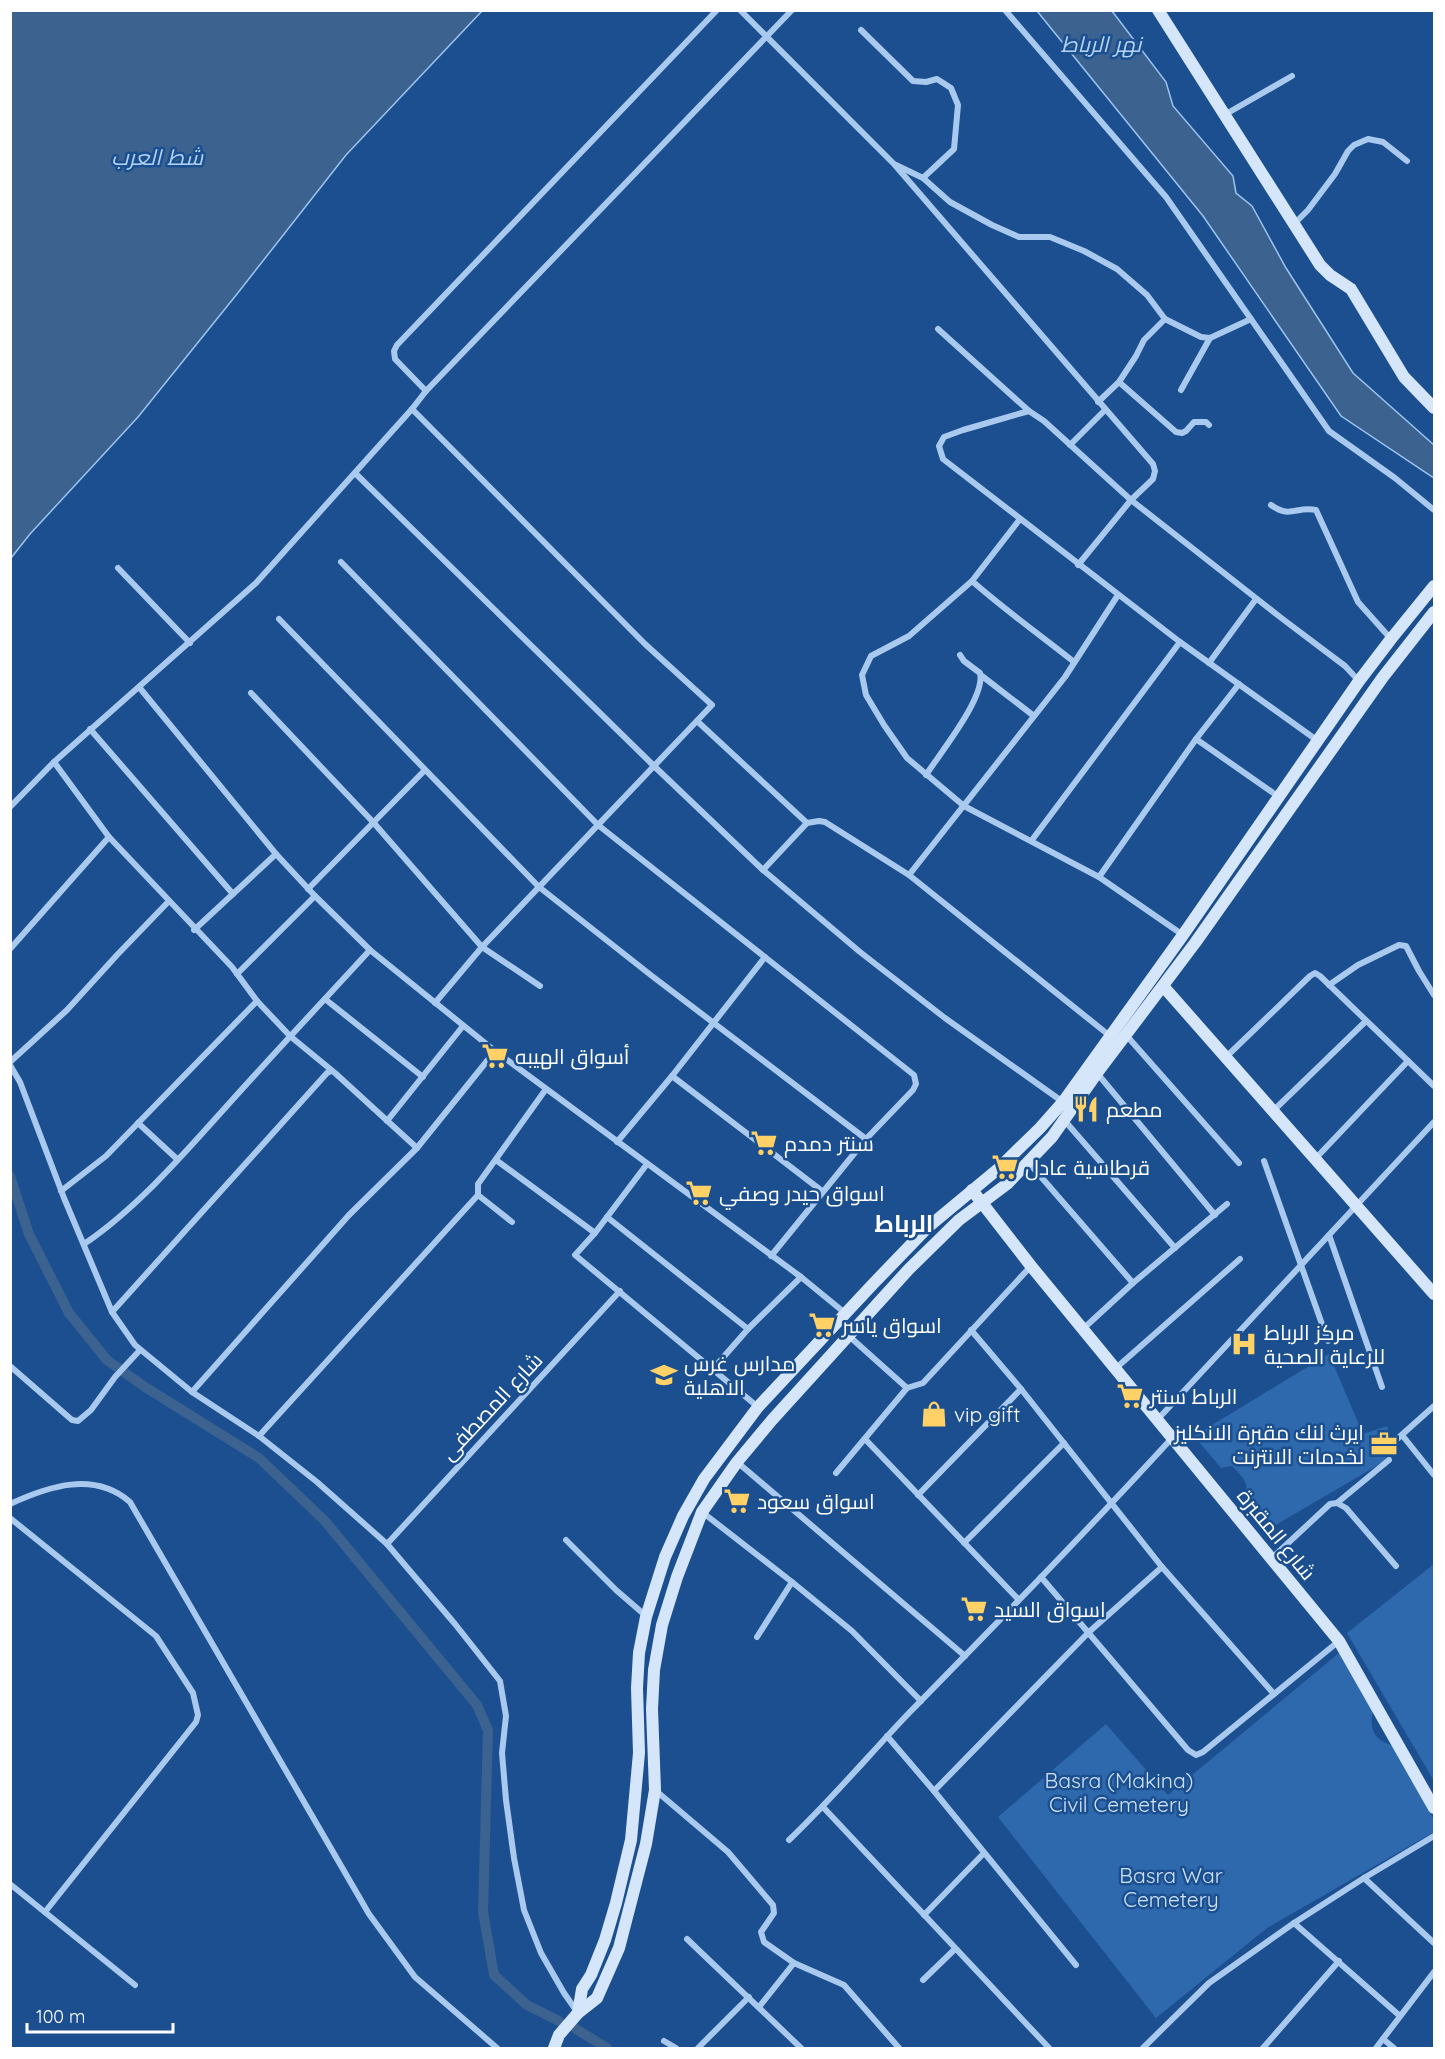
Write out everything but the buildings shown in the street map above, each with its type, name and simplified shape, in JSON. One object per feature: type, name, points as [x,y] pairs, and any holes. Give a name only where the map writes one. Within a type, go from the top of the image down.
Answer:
[{"type":"street","points":[[426,391],[395,359],[394,351],[397,345],[717,10]]},
{"type":"street","points":[[740,10],[894,164],[1153,464],[1155,471],[1153,479],[1131,500],[1078,565]]},
{"type":"street","points":[[10,807],[90,729],[256,583],[412,410],[426,391],[792,10]]},
{"type":"street","points":[[1005,10],[1166,197],[1329,431],[1395,478],[1434,510]]},
{"type":"street","points":[[1160,11],[1320,265],[1351,289],[1404,377],[1434,408]]},
{"type":"street","points":[[861,30],[913,81],[926,82],[938,79],[951,88],[958,105],[954,149],[923,178]]},
{"type":"street","points":[[1226,114],[1292,76]]},
{"type":"street","points":[[1295,223],[1308,210],[1354,145],[1368,140],[1383,142],[1407,161]]},
{"type":"street","points":[[894,164],[923,178],[950,202],[992,225],[1018,237],[1050,237],[1084,251],[1117,269],[1147,296],[1165,318],[1201,337],[1210,338],[1251,319]]},
{"type":"street","points":[[1098,402],[1119,382],[1144,340],[1165,318]]},
{"type":"street","points":[[938,329],[1131,500],[1345,666],[1359,681]]},
{"type":"street","points":[[1181,390],[1210,338]]},
{"type":"street","points":[[1119,382],[1176,432],[1186,431],[1194,422],[1206,422],[1209,425]]},
{"type":"street","points":[[412,410],[645,644],[712,705],[482,947],[435,1002]]},
{"type":"street","points":[[1071,445],[1105,410]]},
{"type":"street","points":[[1029,411],[944,437],[939,446],[944,459],[1180,642],[1319,742]]},
{"type":"street","points":[[355,473],[763,870],[860,952],[1063,1102]]},
{"type":"street","points":[[1270,505],[1281,513],[1316,510],[1358,602],[1391,639]]},
{"type":"street","points":[[1020,519],[972,581],[909,636],[872,656],[862,675],[866,695],[884,726],[907,758],[964,806],[1099,877],[1183,935]]},
{"type":"street","points":[[341,562],[598,825],[915,1078],[916,1084],[913,1090],[866,1139],[771,1256]]},
{"type":"street","points":[[118,568],[190,643]]},
{"type":"street","points":[[972,581],[999,605],[1026,623],[1074,662]]},
{"type":"street","points":[[578,2013],[582,1989],[591,1975],[605,1940],[631,1840],[639,1753],[637,1688],[639,1653],[646,1617],[666,1553],[704,1479],[758,1407],[846,1313],[927,1228],[1023,1146],[1063,1102],[1319,742],[1359,681],[1434,586]]},
{"type":"street","points":[[909,875],[1034,716],[1074,662],[1118,595]]},
{"type":"street","points":[[1209,663],[1256,599]]},
{"type":"street","points":[[554,2049],[559,2035],[578,2013],[597,1998],[619,1948],[646,1844],[655,1790],[652,1709],[654,1670],[662,1625],[702,1512],[737,1462],[772,1420],[934,1242],[959,1220],[983,1204],[1029,1163],[1065,1120],[1376,686],[1434,614]]},
{"type":"street","points":[[279,619],[539,887],[866,1139]]},
{"type":"street","points":[[1032,840],[1180,642]]},
{"type":"street","points":[[960,655],[981,676],[1034,716]]},
{"type":"street","points":[[926,775],[970,711],[981,676]]},
{"type":"street","points":[[1099,877],[1196,739],[1239,684]]},
{"type":"street","points":[[139,687],[276,854],[370,950],[495,1051],[801,1277],[860,1325]]},
{"type":"street","points":[[251,693],[373,822],[482,947],[540,986]]},
{"type":"street","points":[[697,721],[807,823]]},
{"type":"street","points":[[90,729],[233,894]]},
{"type":"street","points":[[1196,739],[1279,796]]},
{"type":"street","points":[[54,762],[109,837],[237,974],[290,1036],[417,1148]]},
{"type":"street","points":[[308,889],[425,770]]},
{"type":"street","points":[[763,870],[807,823],[825,822],[909,875],[1110,1036]]},
{"type":"street","points":[[10,949],[109,837]]},
{"type":"street","points":[[194,930],[276,854]]},
{"type":"street","points":[[1233,863],[1244,871]]},
{"type":"street","points":[[237,974],[315,896]]},
{"type":"street","points":[[169,901],[67,1010],[10,1064],[20,1082],[61,1191],[112,1312],[138,1352],[192,1392],[259,1436],[317,1482],[387,1544],[456,1624],[500,1681],[506,1716],[502,1753],[506,1800],[513,1858],[524,1911],[541,1953],[578,2013]]},
{"type":"street","points":[[1329,985],[1358,965],[1399,945],[1406,946],[1434,995]]},
{"type":"street","points":[[84,1244],[110,1225],[177,1159],[370,950]]},
{"type":"street","points":[[617,1142],[765,957]]},
{"type":"street","points":[[1226,1057],[1315,973],[1434,1086]]},
{"type":"street","points":[[1163,986],[1434,1294]]},
{"type":"street","points":[[325,999],[423,1077]]},
{"type":"street","points":[[61,1191],[106,1156],[257,1000]]},
{"type":"street","points":[[1273,1111],[1366,1021]]},
{"type":"street","points":[[387,1121],[463,1026]]},
{"type":"street","points":[[1125,1034],[1239,1163]]},
{"type":"street","points":[[192,1392],[349,1215],[417,1148],[495,1051]]},
{"type":"street","points":[[1316,1158],[1408,1061]]},
{"type":"street","points":[[112,1312],[327,1072],[331,1071]]},
{"type":"street","points":[[1097,1073],[1215,1215]]},
{"type":"street","points":[[672,1076],[822,1191]]},
{"type":"street","points":[[259,1436],[478,1195],[478,1184],[546,1089]]},
{"type":"street","points":[[1065,1120],[1175,1248]]},
{"type":"street","points":[[138,1124],[177,1159]]},
{"type":"street","points":[[1158,1419],[1434,1124]]},
{"type":"street","points":[[496,1160],[595,1233]]},
{"type":"street","points":[[1264,1161],[1328,1341]]},
{"type":"street","points":[[1029,1163],[1133,1283]]},
{"type":"street","points":[[647,1164],[595,1233],[575,1255],[758,1407]]},
{"type":"street","name":"شارع المقبرة","points":[[972,1190],[1031,1266],[1339,1641],[1434,1808]]},
{"type":"street","points":[[478,1195],[512,1221]]},
{"type":"street","points":[[1084,1328],[1133,1283],[1227,1204]]},
{"type":"street","points":[[607,1217],[748,1329]]},
{"type":"street","points":[[1329,1235],[1382,1387]]},
{"type":"street","points":[[1116,1368],[1240,1259]]},
{"type":"street","points":[[836,1473],[907,1388],[923,1383],[1031,1266]]},
{"type":"street","points":[[713,1369],[748,1329],[801,1277]]},
{"type":"street","name":"شارع المصطفى","points":[[387,1544],[620,1291]]},
{"type":"street","points":[[971,1330],[1021,1389],[1162,1567],[1274,1694]]},
{"type":"street","points":[[849,1337],[907,1388]]},
{"type":"street","points":[[10,1366],[72,1420],[78,1421],[86,1416],[115,1377],[138,1352]]},
{"type":"street","points":[[918,1495],[1021,1389]]},
{"type":"street","points":[[1396,1440],[1434,1406]]},
{"type":"street","points":[[1402,1435],[1434,1475]]},
{"type":"street","points":[[789,1840],[823,1807],[887,1736],[1018,1599],[1112,1504],[1172,1437]]},
{"type":"street","points":[[865,1439],[1018,1599]]},
{"type":"street","points":[[964,1543],[1064,1443]]},
{"type":"street","points":[[1272,1558],[1330,1504],[1337,1503],[1389,1460]]},
{"type":"street","points":[[737,1462],[965,1656]]},
{"type":"street","points":[[10,1504],[65,1484],[91,1484],[109,1488],[120,1493],[130,1502],[369,1914],[414,1977],[497,2049]]},
{"type":"street","points":[[1337,1503],[1346,1508],[1396,1566]]},
{"type":"street","points":[[702,1512],[852,1631],[921,1701]]},
{"type":"street","points":[[10,1518],[156,1636],[193,1693],[198,1715],[196,1722],[45,1912]]},
{"type":"street","points":[[566,1540],[646,1617]]},
{"type":"street","points":[[666,1553],[683,1561]]},
{"type":"street","points":[[934,1791],[1089,1632],[1162,1567]]},
{"type":"street","points":[[1041,1577],[1188,1750],[1196,1755],[1203,1752],[1339,1641]]},
{"type":"street","points":[[757,1637],[792,1582]]},
{"type":"street","points":[[887,1736],[1076,1965]]},
{"type":"street","points":[[655,1790],[728,1852],[773,1905],[774,1913],[761,1932],[762,1940],[794,1963],[844,1985],[898,2049]]},
{"type":"street","points":[[823,1807],[1049,2049]]},
{"type":"street","points":[[1143,2049],[1209,1983],[1294,1923],[1434,1836]]},
{"type":"street","points":[[631,1840],[646,1844]]},
{"type":"street","points":[[924,1915],[984,1853]]},
{"type":"street","points":[[1364,1878],[1434,1943]]},
{"type":"street","points":[[10,1884],[135,1985]]},
{"type":"street","points":[[1294,1923],[1400,2016]]},
{"type":"street","points":[[687,1939],[801,2049]]},
{"type":"street","points":[[923,1980],[955,1949]]},
{"type":"street","points":[[1263,2049],[1339,1961]]},
{"type":"street","points":[[759,2007],[794,1963]]},
{"type":"street","points":[[1376,2049],[1434,1972]]},
{"type":"street","points":[[698,2049],[749,1998]]},
{"type":"street","points":[[1383,2040],[1394,2049]]},
{"type":"street","points":[[664,2041],[676,2049]]},
{"type":"green space","points":[[1329,1354],[1363,1434],[1387,1426],[1397,1454],[1274,1526],[1246,1494],[1246,1485],[1241,1475],[1232,1466],[1221,1468],[1194,1436]]},
{"type":"green space","points":[[1434,1564],[1434,1781],[1347,1633]]},
{"type":"green space","name":"Basra War Cemetery","points":[[1339,1653],[1373,1710],[1374,1734],[1382,1741],[1394,1746],[1434,1820],[1434,1832],[1267,1928],[1156,2018],[998,1817],[1106,1724],[1168,1795]]},
{"type":"water","name":"شط العرب","points":[[11,10],[482,11],[346,155],[138,417],[30,534],[11,558]]},
{"type":"water","name":"نهر الرباط","points":[[1037,11],[1112,11],[1166,82],[1173,106],[1233,176],[1236,193],[1252,206],[1286,268],[1353,373],[1434,445],[1434,478],[1341,416],[1203,216]]},
{"type":"waterway","points":[[10,1176],[29,1234],[69,1313],[107,1360],[145,1387],[259,1458],[325,1521],[477,1705],[488,1730],[483,1912],[494,1975],[527,2005],[559,2021]]},
{"type":"waterway","points":[[576,2029],[607,2048]]},
{"type":"place","name":"أسواق الهيبه","points":[[495,1056]]},
{"type":"place","name":"مطعم","points":[[1086,1109]]},
{"type":"place","name":"سنتر دمدم","points":[[764,1143]]},
{"type":"place","name":"قرطاسية عادل","points":[[1005,1167]]},
{"type":"place","name":"اسواق حيدر وصفي","points":[[699,1193]]},
{"type":"place","name":"اسواق ياسر","points":[[822,1325]]},
{"type":"place","name":"مركز الرباط للرعاية الصحية","points":[[1244,1344]]},
{"type":"place","name":"مدارس غرس الاهلية","points":[[664,1375]]},
{"type":"place","name":"الرباط سنتر","points":[[1130,1396]]},
{"type":"place","name":"vip gift","points":[[934,1414]]},
{"type":"place","name":"ايرث لنك مقبرة الانكليز لخدمات الانترنت","points":[[1384,1444]]},
{"type":"place","name":"اسواق سعود","points":[[737,1501]]},
{"type":"place","name":"اسواق السيد","points":[[974,1609]]},
{"type":"district","name":"الرباط","points":[[904,1223]]},
{"type":"park label","name":"Basra (Makina) Civil Cemetery","points":[[1119,1792]]}]
